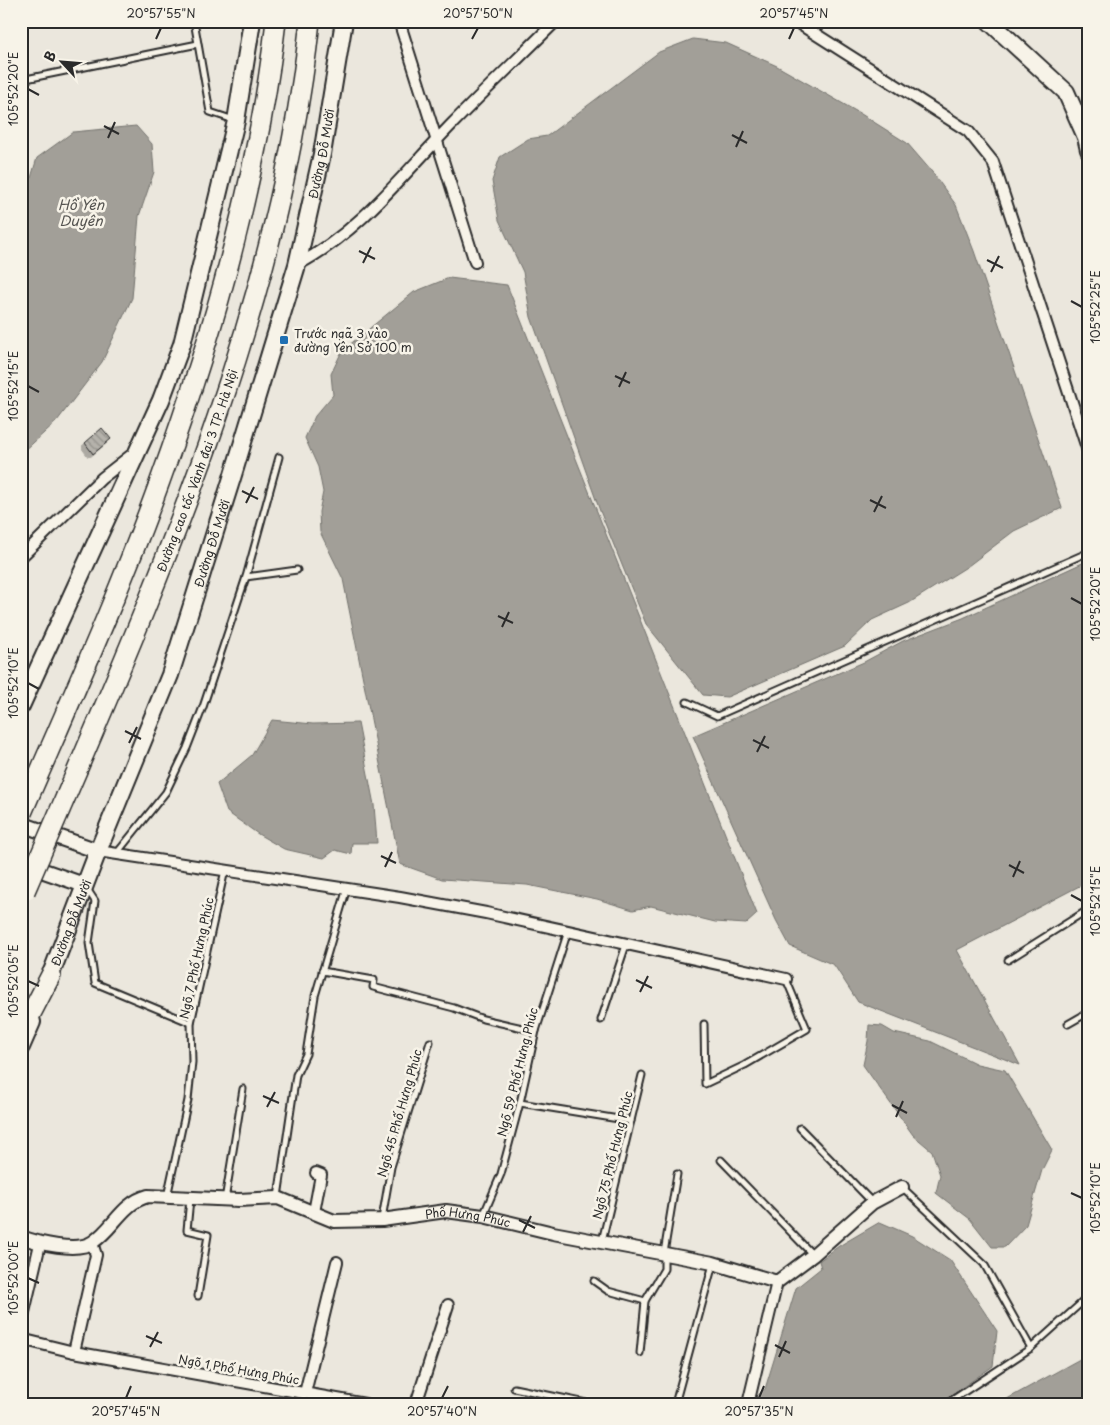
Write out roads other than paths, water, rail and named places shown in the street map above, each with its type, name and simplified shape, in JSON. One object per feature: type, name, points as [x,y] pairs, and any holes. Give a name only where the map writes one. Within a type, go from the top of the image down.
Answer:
[{"type":"highway","points":[[21,815],[100,635],[157,490],[203,351],[243,205],[260,122],[276,21]]},
{"type":"highway","name":"Đường cao tốc Vành đai 3 TP. Hà Nội","points":[[23,895],[130,648],[192,492],[235,361],[276,210],[293,128],[310,21]]},
{"type":"highway","points":[[21,1033],[51,975]]},
{"type":"main road","points":[[21,706],[140,448],[182,344],[236,121],[252,21]]},
{"type":"main road","name":"Đường Đỗ Mười","points":[[21,1047],[51,975],[84,885],[170,675],[297,265],[322,154],[344,21]]},
{"type":"main road","points":[[989,21],[1066,92],[1086,137],[1089,150]]},
{"type":"main road","points":[[21,824],[98,851]]},
{"type":"main road","points":[[21,864],[84,885]]},
{"type":"street","points":[[399,21],[475,262]]},
{"type":"street","points":[[297,265],[338,240],[556,21]]},
{"type":"street","points":[[795,21],[968,131],[993,162],[1089,454]]},
{"type":"street","points":[[21,557],[102,478],[140,448]]},
{"type":"street","points":[[98,851],[347,888],[486,913],[786,979]]},
{"type":"street","points":[[314,1212],[321,1175],[316,1173]]},
{"type":"street","points":[[748,1404],[777,1282],[814,1255],[872,1203],[902,1187]]},
{"type":"street","name":"Phố Hưng Phúc","points":[[92,1243],[136,1199],[148,1196],[225,1200],[278,1198],[334,1220],[382,1220],[446,1211],[482,1216],[553,1233],[713,1263],[777,1282]]},
{"type":"street","points":[[21,1237],[40,1244],[70,1246],[92,1243],[96,1255],[74,1352]]},
{"type":"street","points":[[21,1326],[40,1244]]},
{"type":"street","points":[[305,1393],[337,1262]]},
{"type":"street","points":[[416,1404],[448,1305]]},
{"type":"street","name":"Ngõ 1 Phố Hưng Phúc","points":[[21,1339],[74,1352],[365,1404]]},
{"type":"lane","points":[[194,21],[210,112],[236,121]]},
{"type":"lane","points":[[21,80],[198,44]]},
{"type":"lane","points":[[117,854],[166,792],[187,748],[203,707],[246,577],[279,457]]},
{"type":"lane","points":[[687,702],[717,716],[1089,552]]},
{"type":"lane","points":[[246,577],[297,570]]},
{"type":"lane","name":"Ngõ 7 Phố Hưng Phúc","points":[[167,1198],[188,1100],[192,1062],[191,1023],[225,870]]},
{"type":"lane","points":[[84,885],[95,901],[89,943],[95,982],[191,1023]]},
{"type":"lane","points":[[278,1198],[296,1075],[306,1054],[314,996],[347,888]]},
{"type":"lane","points":[[1008,960],[1089,909]]},
{"type":"lane","name":"Ngõ 59 Phố Hưng Phúc","points":[[482,1216],[501,1174],[520,1103],[536,1031],[568,931]]},
{"type":"lane","points":[[601,1020],[626,945]]},
{"type":"lane","points":[[322,971],[374,980],[373,987],[454,1008],[483,1019],[536,1031]]},
{"type":"lane","points":[[704,1024],[705,1084],[745,1065],[807,1029],[786,979]]},
{"type":"lane","points":[[1068,1024],[1089,1012]]},
{"type":"lane","name":"Ngõ 45 Phố Hưng Phúc","points":[[382,1220],[391,1167],[430,1042]]},
{"type":"lane","name":"Ngõ 75 Phố Hưng Phúc","points":[[602,1241],[642,1075]]},
{"type":"lane","points":[[225,1200],[243,1089]]},
{"type":"lane","points":[[520,1103],[631,1121]]},
{"type":"lane","points":[[800,1128],[872,1203]]},
{"type":"lane","points":[[721,1160],[814,1255]]},
{"type":"lane","points":[[640,1353],[645,1301],[664,1269],[664,1253],[677,1174]]},
{"type":"lane","points":[[902,1187],[984,1264],[1031,1348]]},
{"type":"lane","points":[[190,1198],[187,1230],[208,1236],[198,1296]]},
{"type":"lane","points":[[675,1404],[713,1263]]},
{"type":"lane","points":[[594,1281],[608,1291],[645,1301]]},
{"type":"lane","points":[[946,1404],[1031,1348],[1089,1296]]},
{"type":"lane","points":[[514,1388],[591,1404]]},
{"type":"water","points":[[693,39],[726,43],[777,66],[861,114],[907,143],[932,172],[956,205],[974,251],[1062,508],[1014,531],[968,566],[909,603],[872,620],[845,646],[727,697],[703,695],[646,624],[600,511],[531,317],[523,272],[499,220],[492,181],[500,157],[528,139],[547,136],[659,52]]},
{"type":"water","name":"Hồ Yên Duyên","points":[[136,126],[152,144],[154,172],[139,216],[132,298],[102,362],[57,421],[21,454],[21,195],[30,181],[37,158],[73,132]]},
{"type":"water","points":[[449,278],[507,285],[757,914],[746,924],[715,922],[651,906],[633,910],[597,899],[527,885],[442,879],[400,864],[343,579],[320,532],[319,512],[323,492],[318,467],[305,438],[315,416],[333,395],[331,374],[342,351],[414,292]]},
{"type":"water","points":[[1089,560],[1089,881],[957,950],[1020,1065],[858,1002],[834,965],[790,946],[776,920],[693,736],[864,662],[903,641],[963,618]]},
{"type":"water","points":[[272,720],[313,724],[358,723],[374,805],[377,843],[352,843],[351,854],[335,850],[324,858],[284,849],[258,834],[227,812],[217,784],[252,755]]},
{"type":"water","points":[[869,1025],[882,1026],[894,1033],[930,1041],[977,1064],[1005,1070],[1052,1150],[1042,1170],[1026,1225],[1005,1247],[992,1247],[970,1219],[936,1193],[940,1175],[932,1151],[913,1135],[863,1065]]},
{"type":"water","points":[[880,1222],[912,1236],[950,1260],[997,1331],[993,1366],[939,1404],[757,1404],[759,1394],[765,1389],[796,1288],[821,1268],[819,1261],[839,1246]]},
{"type":"water","points":[[1089,1354],[1089,1404],[998,1404]]},
{"type":"place","name":"Trước ngã 3 vào đường Yên Sở 100 m","points":[[284,340]]}]
